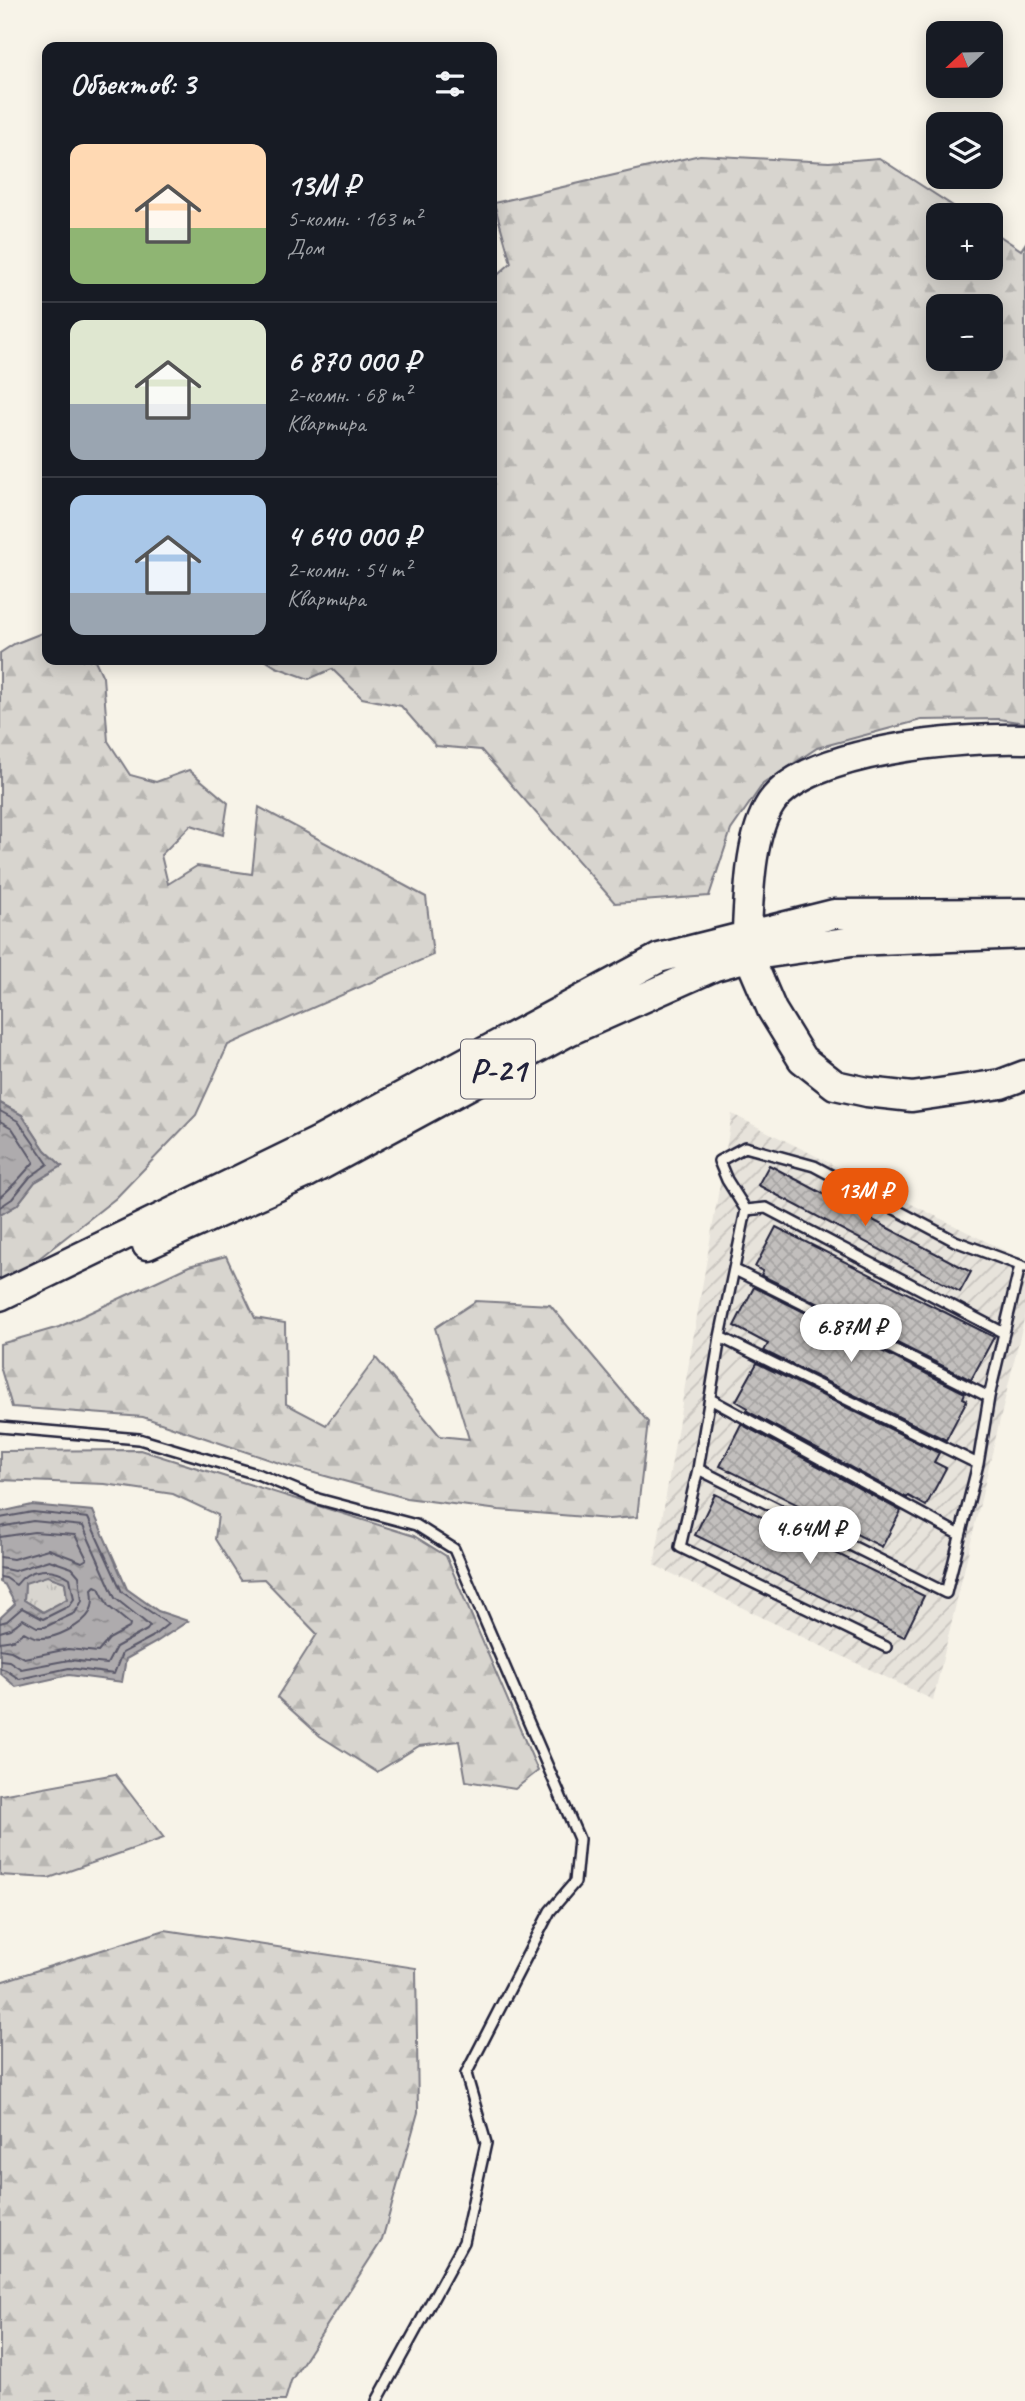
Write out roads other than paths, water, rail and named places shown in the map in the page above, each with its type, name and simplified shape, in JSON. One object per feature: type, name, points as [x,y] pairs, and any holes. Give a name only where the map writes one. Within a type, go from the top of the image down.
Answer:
[{"type":"main road","points":[[747,929],[750,876],[761,823],[771,802],[792,783],[819,768],[879,753],[955,740],[1025,739]]},
{"type":"main road","points":[[0,1296],[319,1141],[659,958],[834,914],[1025,913]]},
{"type":"main road","name":"Р-21","points":[[0,1308],[263,1195],[569,1031],[715,966],[755,955],[852,941],[1025,934]]},
{"type":"main road","points":[[751,961],[772,1010],[802,1059],[835,1085],[912,1097],[1001,1084],[1025,1075]]},
{"type":"lane","points":[[698,1469],[946,1593],[978,1464],[989,1397],[1004,1333],[1023,1266],[955,1241],[814,1166],[746,1147],[719,1161],[727,1180],[746,1210],[720,1337],[698,1469],[680,1547],[886,1647]]},
{"type":"lane","points":[[746,1210],[766,1208],[1004,1333]]},
{"type":"lane","points":[[735,1270],[989,1397]]},
{"type":"lane","points":[[720,1337],[978,1464]]},
{"type":"lane","points":[[710,1399],[960,1535]]},
{"type":"lane","points":[[0,1427],[139,1439],[260,1475],[318,1499],[416,1525],[454,1549],[579,1839],[575,1882],[550,1911],[466,2074],[486,2143],[464,2242],[377,2401]]},
{"type":"water","points":[[0,1103],[22,1115],[45,1150],[62,1166],[35,1182],[17,1205],[0,1215]]},
{"type":"water","points":[[32,1505],[93,1511],[127,1589],[158,1611],[188,1621],[126,1659],[122,1682],[69,1675],[16,1687],[0,1673],[0,1618],[15,1604],[5,1585],[0,1582],[0,1512]],"holes":[[[47,1576],[65,1582],[67,1599],[43,1612],[24,1600],[25,1583]]]}]
